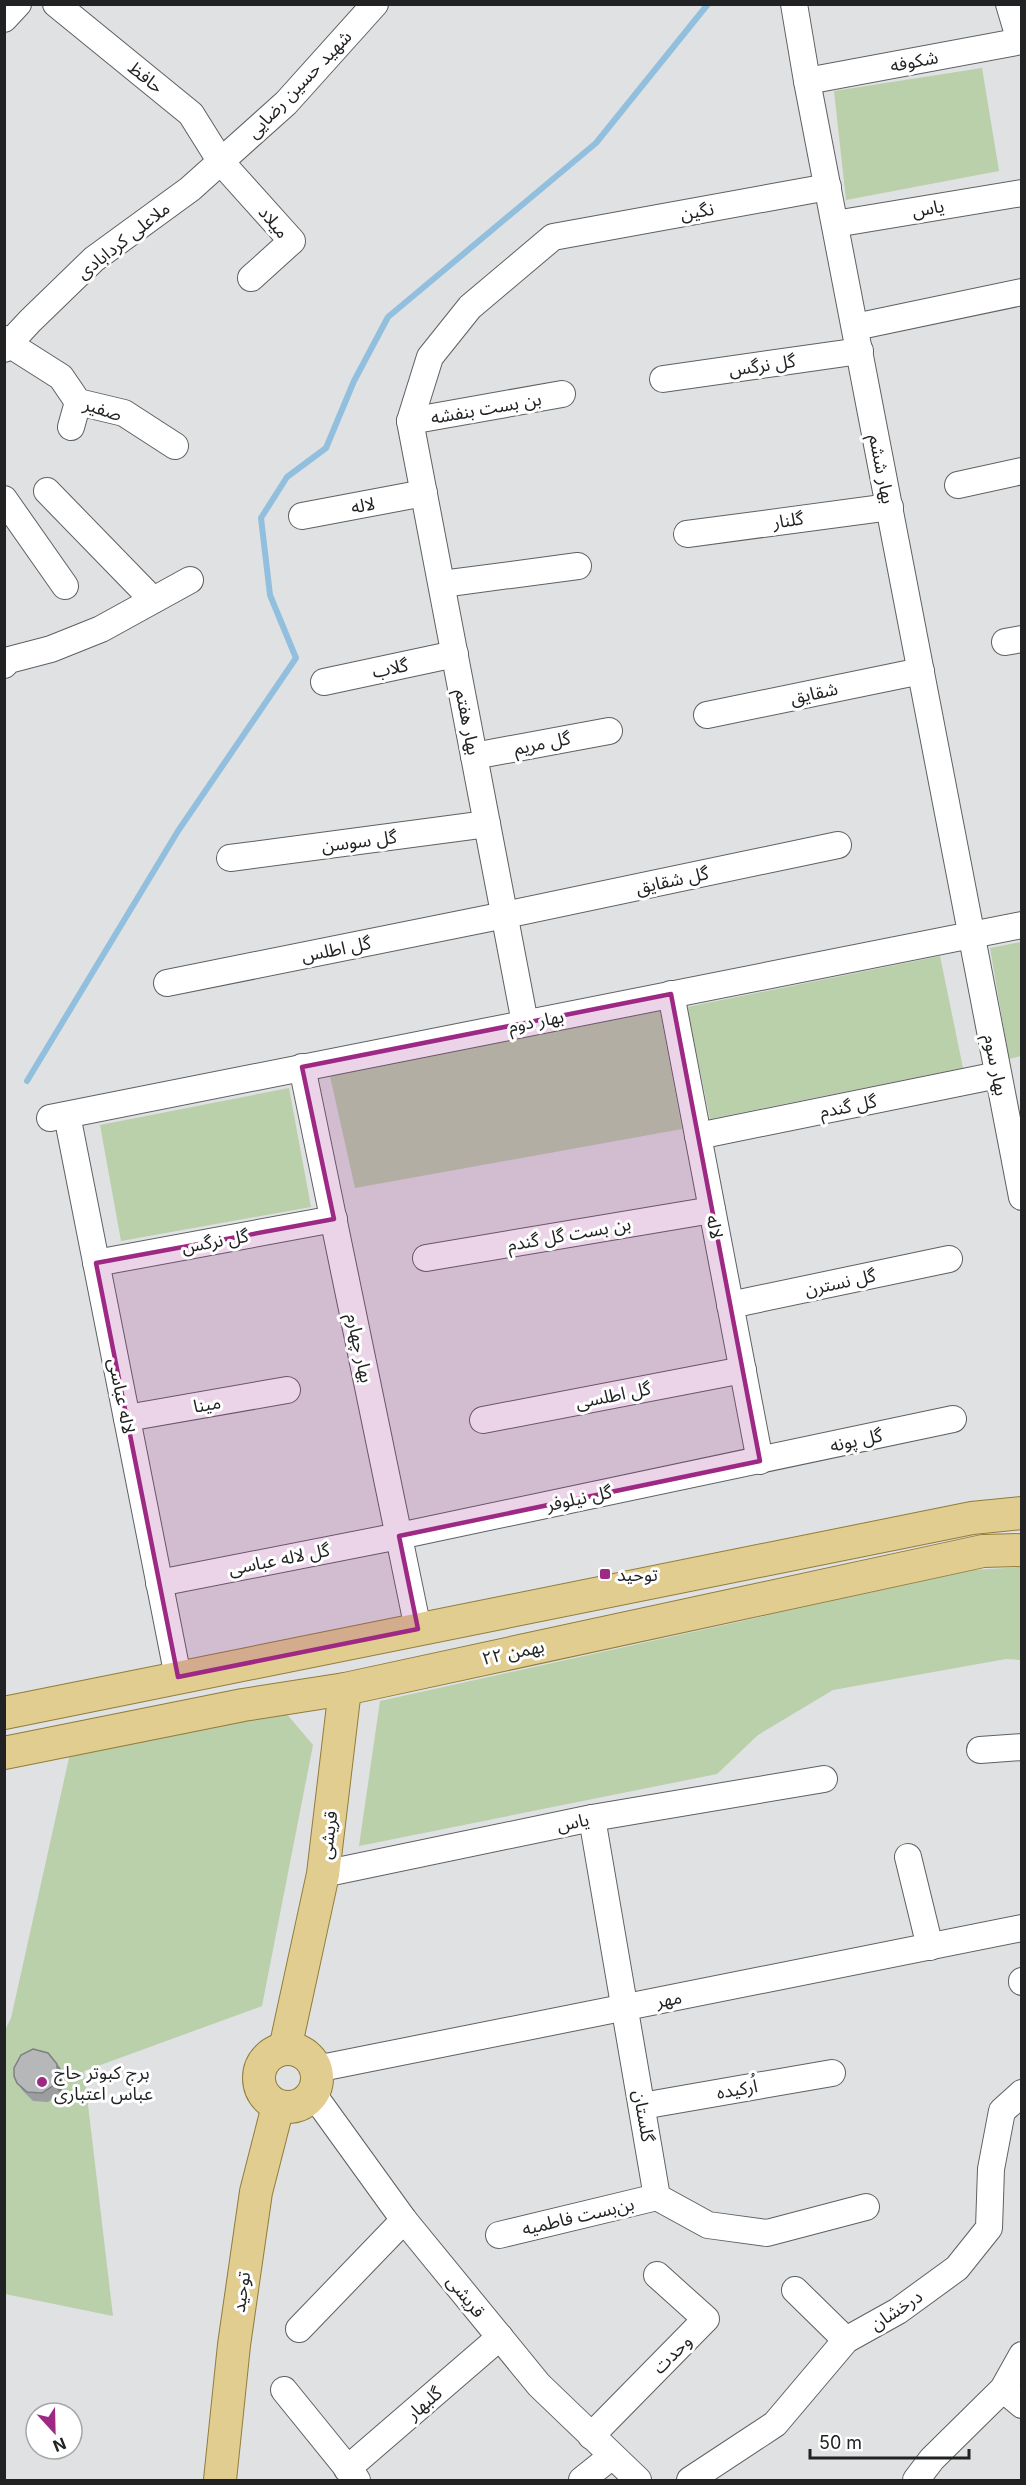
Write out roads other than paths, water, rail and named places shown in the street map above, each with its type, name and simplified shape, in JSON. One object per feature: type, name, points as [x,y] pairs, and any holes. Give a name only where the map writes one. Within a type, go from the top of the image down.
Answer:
[{"type":"main road","points":[[4,1713],[960,1521],[1022,1513]]},
{"type":"main road","name":"۲۲ بهمن","points":[[4,1753],[243,1706],[345,1689],[982,1551],[1022,1550]]},
{"type":"main road","name":"قریشی","points":[[285,2049],[323,1874],[345,1689]]},
{"type":"main road","points":[[285,2049],[298,2050],[309,2058],[314,2081],[303,2103],[291,2107],[278,2106],[267,2098],[260,2087],[259,2074],[263,2062],[273,2053],[285,2049]]},
{"type":"main road","name":"توحید","points":[[220,2481],[234,2345],[256,2192],[278,2106]]},
{"type":"street","points":[[4,20],[18,4]]},
{"type":"street","name":"حافظ","points":[[56,4],[191,114],[221,162]]},
{"type":"street","name":"شهید حسین رضایی","points":[[221,162],[286,103],[375,4]]},
{"type":"street","name":"بهار ششم","points":[[794,4],[971,933]]},
{"type":"street","points":[[1009,4],[1021,41]]},
{"type":"street","name":"شکوفه","points":[[807,81],[1021,41]]},
{"type":"street","name":"میلاد","points":[[221,162],[292,241],[251,278]]},
{"type":"street","name":"ملاعلی کردابادی","points":[[6,344],[94,259],[190,189],[221,162]]},
{"type":"street","name":"نگین","points":[[410,421],[430,357],[470,307],[553,237],[828,187]]},
{"type":"street","name":"یاس","points":[[836,224],[1022,193]]},
{"type":"street","name":"گل نرگس","points":[[663,379],[858,339],[1022,292]]},
{"type":"street","name":"صفیر","points":[[6,344],[61,377],[78,402],[124,413],[175,446]]},
{"type":"street","name":"بن بست بنفشه","points":[[410,421],[562,394]]},
{"type":"street","points":[[71,427],[78,402]]},
{"type":"street","name":"بهار هفتم","points":[[410,421],[525,1023]]},
{"type":"street","points":[[958,485],[1022,471]]},
{"type":"street","points":[[47,491],[153,600]]},
{"type":"street","name":"لاله","points":[[302,516],[424,493]]},
{"type":"street","points":[[4,499],[65,586]]},
{"type":"street","name":"گلنار","points":[[687,534],[890,507]]},
{"type":"street","points":[[442,584],[578,566]]},
{"type":"street","points":[[4,665],[9,660],[51,649],[101,629],[190,580]]},
{"type":"street","name":"گلاب","points":[[324,682],[455,654]]},
{"type":"street","name":"شقایق","points":[[707,715],[921,670]]},
{"type":"street","name":"گل مریم","points":[[474,756],[609,730]]},
{"type":"street","name":"گل سوسن","points":[[230,858],[487,825]]},
{"type":"street","name":"گل شقایق","points":[[505,915],[838,845]]},
{"type":"street","name":"گل اطلس","points":[[167,983],[505,915]]},
{"type":"street","name":"بهار دوم","points":[[59,1116],[971,933],[1022,925]]},
{"type":"street","name":"بهار سوم","points":[[971,933],[1022,1197]]},
{"type":"street","name":"لاله","points":[[671,994],[760,1461]]},
{"type":"street","name":"بهار چهارم","points":[[302,1068],[418,1629]]},
{"type":"street","name":"گل گندم","points":[[698,1136],[998,1075]]},
{"type":"street","name":"لاله عباسی","points":[[59,1116],[96,1263],[177,1677]]},
{"type":"street","name":"بن بست گل گندم","points":[[426,1258],[712,1210]]},
{"type":"street","name":"گل نرگس","points":[[96,1263],[334,1219]]},
{"type":"street","name":"گل نسترن","points":[[730,1305],[949,1259]]},
{"type":"street","name":"گل اطلسی","points":[[483,1420],[742,1370]]},
{"type":"street","name":"مینا","points":[[127,1418],[287,1390]]},
{"type":"street","name":"گل پونه","points":[[760,1461],[953,1419]]},
{"type":"street","name":"گل نیلوفر","points":[[399,1536],[760,1461]]},
{"type":"street","name":"گل لاله عباسی","points":[[159,1583],[399,1536]]},
{"type":"street","points":[[980,1750],[1022,1747]]},
{"type":"street","name":"یاس","points":[[323,1874],[592,1818],[824,1779]]},
{"type":"street","name":"گلستان","points":[[592,1818],[657,2197]]},
{"type":"street","points":[[908,1857],[930,1947]]},
{"type":"street","name":"مهر","points":[[314,2081],[625,2007],[1022,1928]]},
{"type":"street","name":"اُرکیده","points":[[642,2106],[832,2073]]},
{"type":"street","name":"قریشی","points":[[314,2081],[404,2220],[539,2385],[638,2481]]},
{"type":"street","name":"درخشان","points":[[690,2481],[775,2424],[846,2340],[898,2311],[957,2268],[989,2228],[991,2169],[1002,2111],[1022,2093]]},
{"type":"street","points":[[657,2197],[708,2225],[767,2233],[866,2207]]},
{"type":"street","name":"بن‌بست فاطمیه","points":[[499,2235],[657,2197]]},
{"type":"street","points":[[299,2329],[404,2220]]},
{"type":"street","name":"وحدت","points":[[591,2436],[706,2319],[657,2275]]},
{"type":"street","points":[[795,2290],[846,2340]]},
{"type":"street","name":"گلبهار","points":[[352,2475],[500,2337]]},
{"type":"street","points":[[915,2481],[932,2459],[1012,2397],[1022,2355]]},
{"type":"street","points":[[284,2390],[352,2475]]},
{"type":"street","points":[[582,2481],[612,2456]]},
{"type":"waterway","points":[[27,1081],[178,831],[296,658],[270,595],[261,518],[287,477],[326,448],[354,381],[388,317],[596,143],[708,4]]},
{"type":"place","name":"توحید","points":[[605,1574]]},
{"type":"place","name":"برج کبوتر حاج عباس اعتباری","points":[[42,2082]]}]
